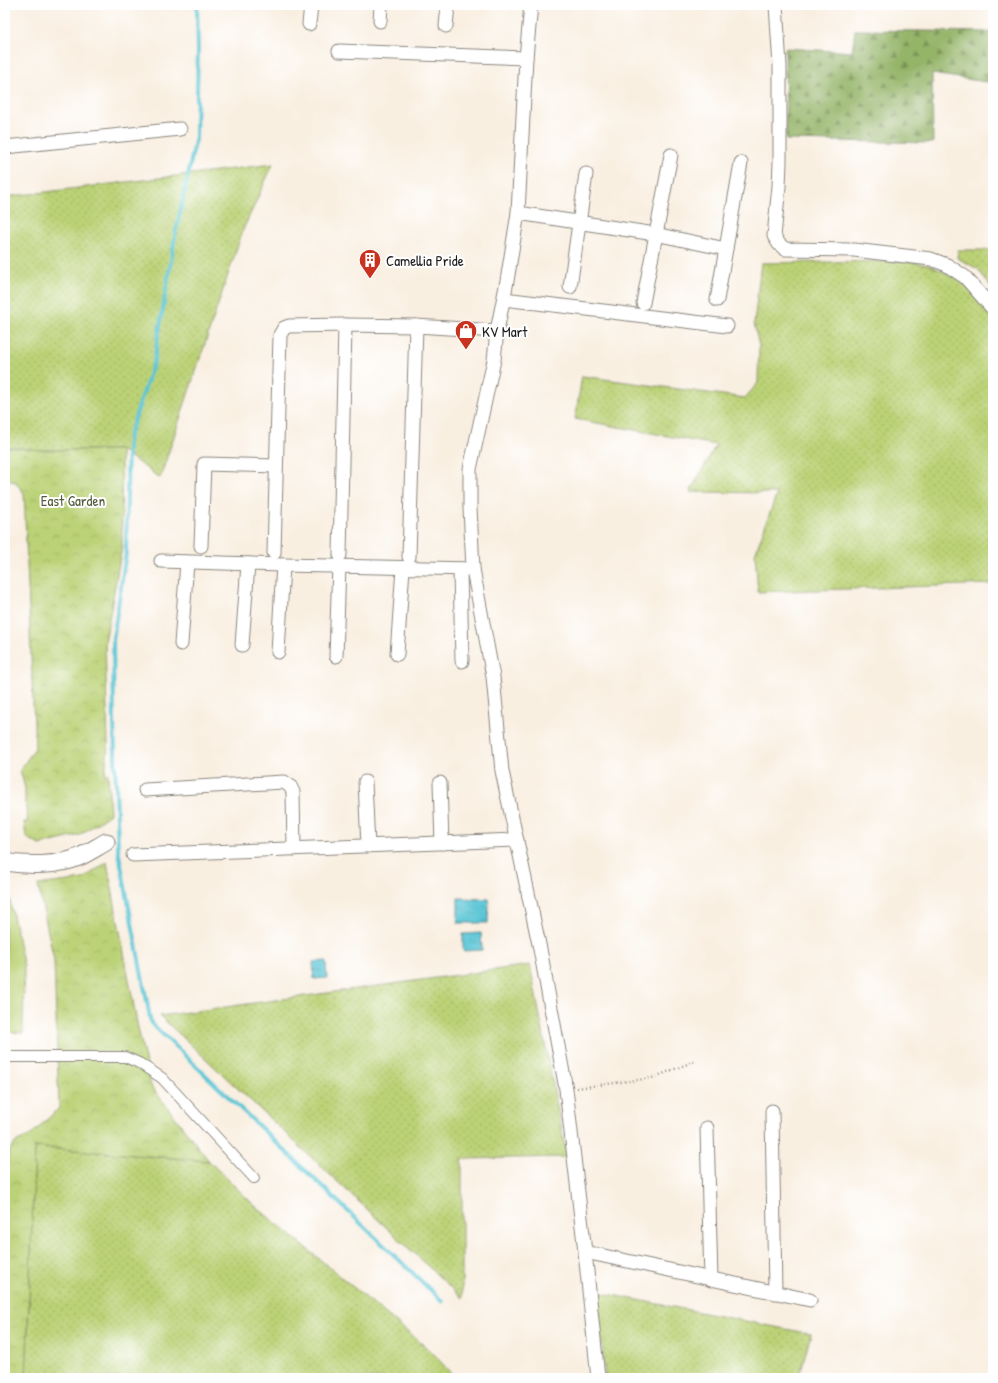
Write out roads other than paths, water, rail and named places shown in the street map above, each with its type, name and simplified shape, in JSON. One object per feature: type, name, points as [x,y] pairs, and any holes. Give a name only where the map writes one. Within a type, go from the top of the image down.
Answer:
[{"type":"street","points":[[309,24],[311,5]]},
{"type":"street","points":[[380,22],[381,5]]},
{"type":"street","points":[[446,26],[448,5]]},
{"type":"street","points":[[531,5],[526,58],[518,213],[504,299],[497,331],[494,360],[470,469],[470,508],[473,569],[493,677],[502,771],[540,950],[566,1089],[598,1378]]},
{"type":"street","points":[[776,5],[780,66],[780,162],[774,236],[779,244],[785,249],[854,250],[931,259],[948,265],[965,277],[993,309]]},
{"type":"street","points":[[339,51],[526,58]]},
{"type":"street","points":[[5,147],[180,129]]},
{"type":"street","points":[[643,303],[671,155]]},
{"type":"street","points":[[717,300],[741,163]]},
{"type":"street","points":[[570,287],[586,174]]},
{"type":"street","points":[[518,213],[655,234],[726,249]]},
{"type":"street","points":[[504,299],[727,326]]},
{"type":"street","points":[[274,553],[280,335],[284,328],[289,326],[345,325],[416,326],[497,331]]},
{"type":"street","points":[[336,656],[340,560],[345,325]]},
{"type":"street","points":[[398,654],[406,562],[416,326]]},
{"type":"street","points":[[201,546],[204,464],[276,466]]},
{"type":"street","points":[[161,561],[283,565],[340,560],[406,562],[460,569],[473,569]]},
{"type":"street","points":[[181,644],[187,562]]},
{"type":"street","points":[[242,645],[248,564]]},
{"type":"street","points":[[278,652],[283,565]]},
{"type":"street","points":[[460,569],[462,661]]},
{"type":"street","points":[[145,790],[284,782],[290,786],[293,792],[294,849]]},
{"type":"street","points":[[365,782],[368,846]]},
{"type":"street","points":[[440,783],[442,843]]},
{"type":"street","points":[[133,855],[517,840]]},
{"type":"street","points":[[5,862],[39,864],[66,861],[78,857],[106,842]]},
{"type":"street","points":[[5,1057],[125,1057],[139,1063],[162,1078],[254,1178]]},
{"type":"street","points":[[772,1111],[775,1293]]},
{"type":"street","points":[[707,1128],[711,1280]]},
{"type":"street","points":[[585,1252],[810,1300]]},
{"type":"water","points":[[458,898],[489,899],[488,923],[458,923]]},
{"type":"water","points":[[481,933],[482,950],[463,951],[463,934]]},
{"type":"water","points":[[326,961],[327,978],[314,979],[313,962]]},
{"type":"waterway","points":[[197,5],[198,51],[196,137],[176,231],[154,361],[128,439],[126,553],[113,640],[118,849],[151,1023],[442,1301]]},
{"type":"place","name":"Camellia Pride","points":[[370,280]]},
{"type":"place","name":"KV Mart","points":[[466,350]]},
{"type":"park label","name":"East Garden","points":[[73,500]]}]
